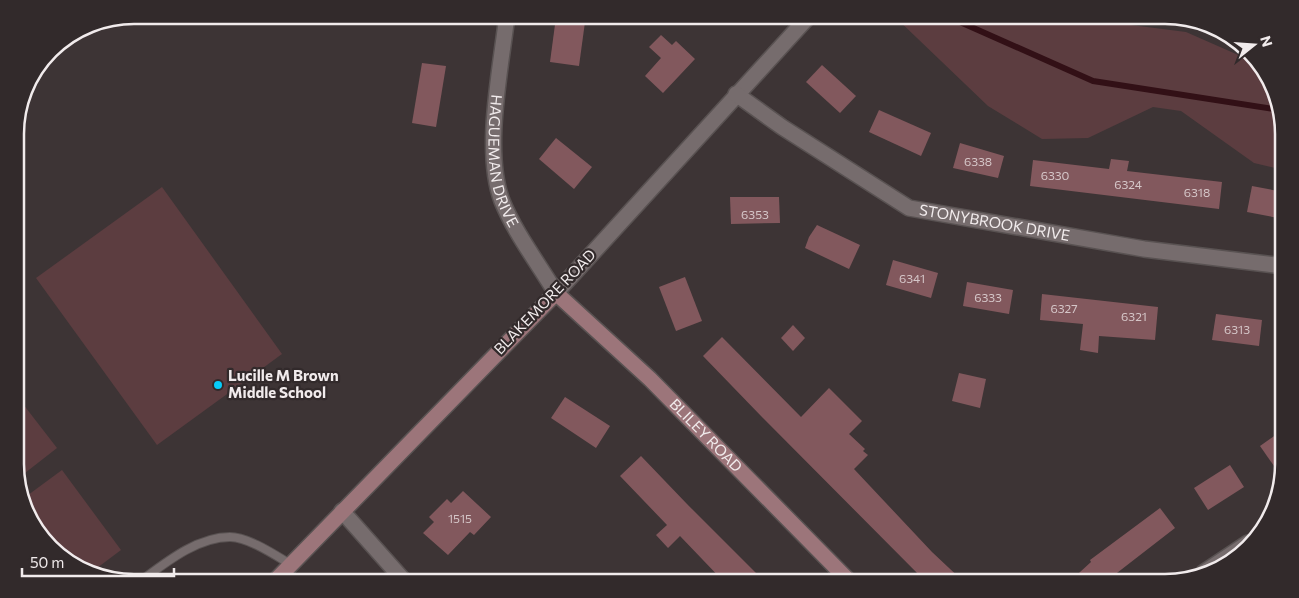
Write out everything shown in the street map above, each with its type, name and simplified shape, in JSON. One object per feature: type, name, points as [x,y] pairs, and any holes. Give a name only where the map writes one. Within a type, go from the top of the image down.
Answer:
[{"type":"street","name":"HAGUEMAN DRIVE","points":[[506,24],[493,144],[494,173],[502,201],[556,293]]},
{"type":"street","name":"BLAKEMORE ROAD","points":[[281,574],[556,293],[802,24]]},
{"type":"street","name":"STONYBROOK DRIVE","points":[[736,94],[782,127],[909,208],[1144,249],[1275,265]]},
{"type":"street","name":"BLILEY ROAD","points":[[556,293],[650,379],[842,574]]},
{"type":"street","points":[[342,511],[398,574]]},
{"type":"lane","points":[[150,574],[169,560],[203,543],[231,537],[252,544],[290,564]]},
{"type":"shaded area","points":[[902,24],[1123,24],[1186,32],[1229,51],[1229,70],[1254,70],[1260,79],[1267,92],[1274,119],[1275,168],[1254,163],[1181,111],[1153,107],[1088,138],[1042,139],[988,106]]},
{"type":"shaded area","points":[[162,187],[282,354],[157,445],[36,278]]},
{"type":"shaded area","points":[[24,405],[57,448],[25,473]]},
{"type":"shaded area","points":[[62,470],[121,550],[97,568],[79,559],[56,542],[47,531],[32,506],[29,495]]},
{"type":"building","points":[[555,24],[585,24],[579,66],[550,62]]},
{"type":"building","points":[[661,35],[672,45],[676,41],[695,59],[663,93],[645,76],[661,58],[649,47]]},
{"type":"building","points":[[422,63],[446,66],[436,127],[412,123]]},
{"type":"building","points":[[822,65],[856,96],[840,113],[806,82]]},
{"type":"building","points":[[879,110],[931,133],[921,156],[869,132]]},
{"type":"building","points":[[556,138],[592,167],[574,189],[539,159]]},
{"type":"building","points":[[960,143],[1004,156],[998,178],[953,168]]},
{"type":"building","points":[[1111,159],[1129,161],[1127,171],[1222,182],[1219,209],[1030,186],[1033,160],[1109,169]]},
{"type":"building","points":[[1252,186],[1275,190],[1275,217],[1247,212]]},
{"type":"building","points":[[730,197],[779,197],[780,223],[731,224]]},
{"type":"building","points":[[817,225],[860,245],[849,269],[805,248],[809,237]]},
{"type":"building","points":[[893,260],[938,273],[931,298],[886,285]]},
{"type":"building","points":[[685,277],[702,321],[676,331],[659,287]]},
{"type":"building","points":[[967,282],[1013,290],[1009,314],[963,306]]},
{"type":"building","points":[[1042,294],[1158,307],[1155,340],[1099,336],[1098,353],[1080,350],[1083,324],[1040,320]]},
{"type":"building","points":[[1216,314],[1262,320],[1259,346],[1212,340]]},
{"type":"building","points":[[793,325],[805,338],[793,351],[781,338]]},
{"type":"building","points":[[722,337],[801,417],[829,388],[862,421],[849,434],[865,449],[863,451],[868,455],[854,469],[932,552],[955,574],[918,574],[703,356]]},
{"type":"building","points":[[959,373],[986,379],[980,408],[952,401]]},
{"type":"building","points":[[565,397],[610,426],[596,448],[551,418]]},
{"type":"building","points":[[1275,435],[1275,465],[1274,466],[1260,446]]},
{"type":"building","points":[[641,456],[757,574],[716,574],[680,536],[668,548],[656,535],[667,525],[620,476]]},
{"type":"building","points":[[1230,465],[1244,487],[1208,510],[1194,488]]},
{"type":"building","points":[[463,491],[491,517],[474,535],[470,532],[448,555],[423,533],[434,522],[429,517],[447,499],[451,503]]},
{"type":"building","points":[[1160,508],[1175,528],[1116,574],[1078,574],[1091,562],[1090,560]]},
{"type":"waterway","points":[[965,24],[1093,81],[1272,109]]},
{"type":"place","name":"Lucille M Brown Middle School","points":[[218,385]]}]
